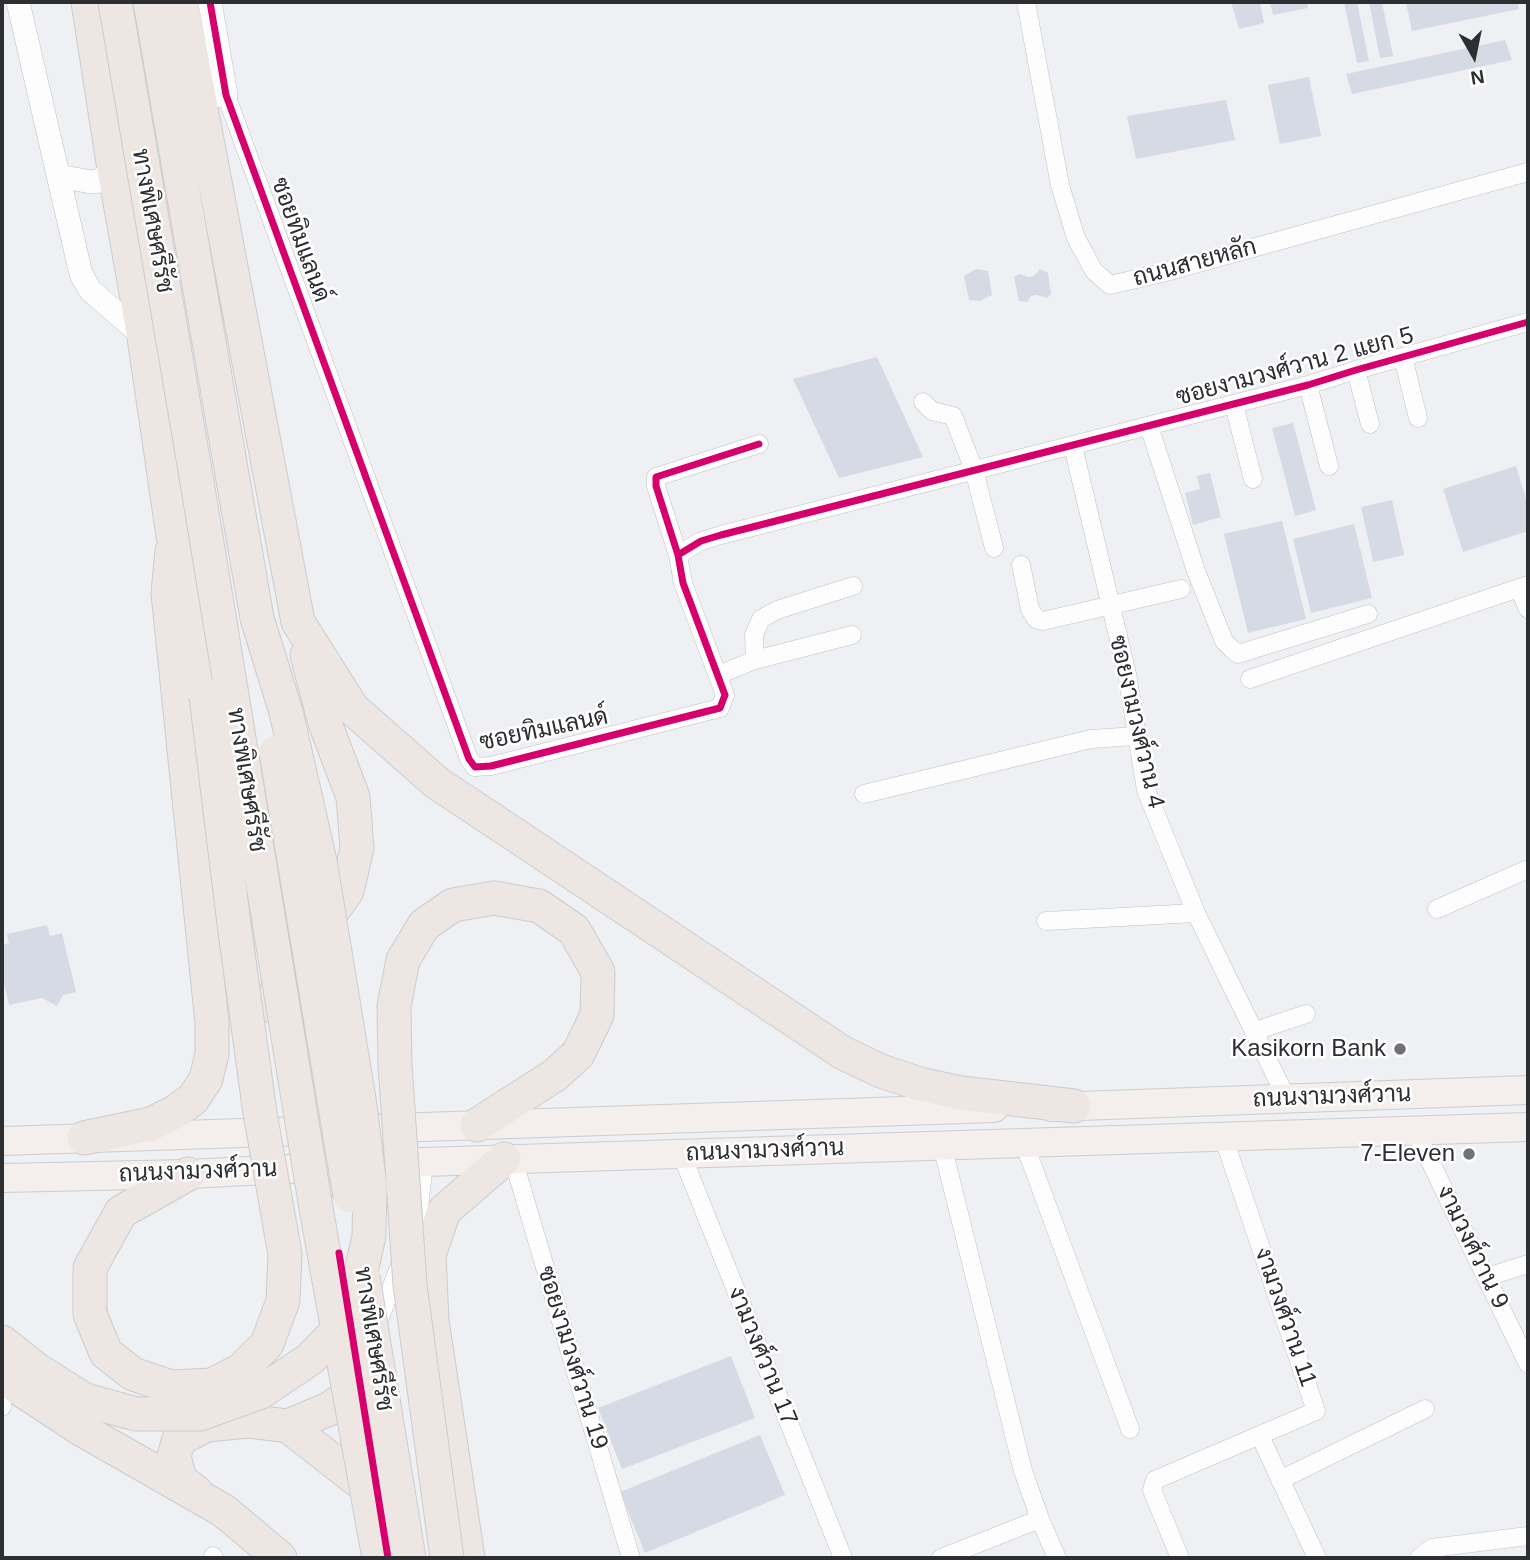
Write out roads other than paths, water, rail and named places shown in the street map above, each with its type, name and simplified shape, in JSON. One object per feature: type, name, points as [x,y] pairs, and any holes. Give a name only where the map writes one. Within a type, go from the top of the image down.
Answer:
[{"type":"highway","points":[[88,2],[144,337],[173,536],[191,592],[203,661],[258,1099],[285,1254],[283,1301],[267,1344],[241,1370],[212,1385],[171,1387],[133,1374],[106,1353],[90,1314],[90,1268],[121,1212],[188,1174]]},
{"type":"highway","name":"ทางพิเศษศรีรัช","points":[[115,2],[317,1214],[379,1558]]},
{"type":"highway","name":"ทางพิเศษศรีรัช","points":[[150,2],[257,618],[294,867],[409,1558]]},
{"type":"highway","points":[[181,2],[212,95],[298,622],[326,723],[354,797],[357,848],[347,891],[278,987],[269,1013],[284,1092],[313,1130]]},
{"type":"highway","points":[[84,1138],[151,1124],[175,1112],[193,1099],[205,1079],[212,1054],[211,1010],[168,593],[173,536]]},
{"type":"highway","points":[[2,1342],[36,1368],[85,1399],[136,1414],[200,1413],[261,1392],[310,1359],[335,1333],[354,1303],[369,1236],[370,1187],[360,1105],[320,861],[285,712],[257,618]]},
{"type":"highway","points":[[298,622],[353,709],[437,783],[843,1053],[881,1071],[920,1084],[961,1093],[1074,1106]]},
{"type":"highway","points":[[447,1558],[411,1285],[395,1065],[394,1006],[403,960],[424,925],[453,905],[494,898],[539,905],[575,930],[598,972],[597,1015],[578,1054],[555,1075],[477,1125]]},
{"type":"highway","points":[[468,1558],[432,1321],[429,1255],[444,1211],[508,1159]]},
{"type":"highway","points":[[2,1371],[17,1387],[81,1429],[224,1511]]},
{"type":"highway","points":[[280,1558],[224,1511],[180,1480],[174,1456],[179,1439],[207,1425],[248,1421],[288,1426],[329,1409],[370,1381]]},
{"type":"highway","points":[[288,1426],[389,1504]]},
{"type":"main road","name":"ถนนงามวงศ์วาน","points":[[2,1141],[1528,1090]]},
{"type":"main road","name":"ถนนงามวงศ์วาน","points":[[2,1178],[188,1174],[424,1161],[1528,1127]]},
{"type":"street","points":[[18,2],[81,274],[89,290],[144,337]]},
{"type":"street","points":[[210,2],[212,95]]},
{"type":"street","name":"ถนนสายหลัก","points":[[1026,2],[1064,198],[1076,238],[1086,258],[1094,271],[1110,285],[1528,172]]},
{"type":"street","name":"ซอยทิมแลนด์","points":[[212,95],[469,759],[475,767],[491,766],[720,708],[725,695],[683,583],[678,555],[656,486],[656,477],[759,444]]},
{"type":"street","points":[[59,176],[99,181],[114,169]]},
{"type":"street","name":"ซอยงามวงศ์วาน 2 แยก 5","points":[[1073,446],[1308,385],[1528,322]]},
{"type":"street","points":[[1403,357],[1418,418]]},
{"type":"street","points":[[1356,370],[1370,424]]},
{"type":"street","points":[[1308,385],[1329,466]]},
{"type":"street","points":[[923,402],[932,411],[953,416],[974,470],[994,548]]},
{"type":"street","points":[[1234,404],[1253,479]]},
{"type":"street","points":[[1149,426],[1196,571],[1224,641],[1231,649],[1238,654],[1368,614]]},
{"type":"street","points":[[678,555],[701,541],[1073,446]]},
{"type":"street","name":"ซอยงามวงศ์วาน 4","points":[[1073,446],[1127,674],[1146,790],[1196,913],[1287,1099]]},
{"type":"street","points":[[1021,565],[1026,594],[1036,619],[1048,620],[1181,589]]},
{"type":"street","points":[[755,660],[754,635],[761,619],[777,610],[853,586]]},
{"type":"street","points":[[1250,680],[1524,587],[1528,609]]},
{"type":"street","points":[[718,675],[755,660],[852,635]]},
{"type":"street","points":[[864,794],[1091,739],[1136,736]]},
{"type":"street","points":[[1437,909],[1528,869]]},
{"type":"street","points":[[1046,921],[1196,913]]},
{"type":"street","points":[[1255,1031],[1306,1014]]},
{"type":"street","name":"งามวงศ์วาน 9","points":[[1415,1130],[1528,1364]]},
{"type":"street","name":"งามวงศ์วาน 11","points":[[1180,1558],[1152,1490],[1155,1480],[1312,1415],[1316,1411],[1223,1136]]},
{"type":"street","points":[[1024,1143],[1130,1429]]},
{"type":"street","points":[[942,1145],[1023,1471],[1057,1558]]},
{"type":"street","name":"งามวงศ์วาน 17","points":[[681,1153],[844,1558]]},
{"type":"street","name":"ซอยงามวงศ์วาน 19","points":[[508,1159],[631,1558]]},
{"type":"street","points":[[398,1558],[370,1381],[377,1324],[417,1226],[424,1161]]},
{"type":"street","points":[[1487,1277],[1528,1264]]},
{"type":"street","points":[[1280,1480],[1425,1409]]},
{"type":"street","points":[[1260,1436],[1317,1558]]},
{"type":"street","points":[[941,1558],[1040,1519]]},
{"type":"street","points":[[1419,1558],[1432,1548],[1528,1535]]},
{"type":"place","name":"Kasikorn Bank","points":[[1400,1049]]},
{"type":"place","name":"7-Eleven","points":[[1469,1154]]}]
